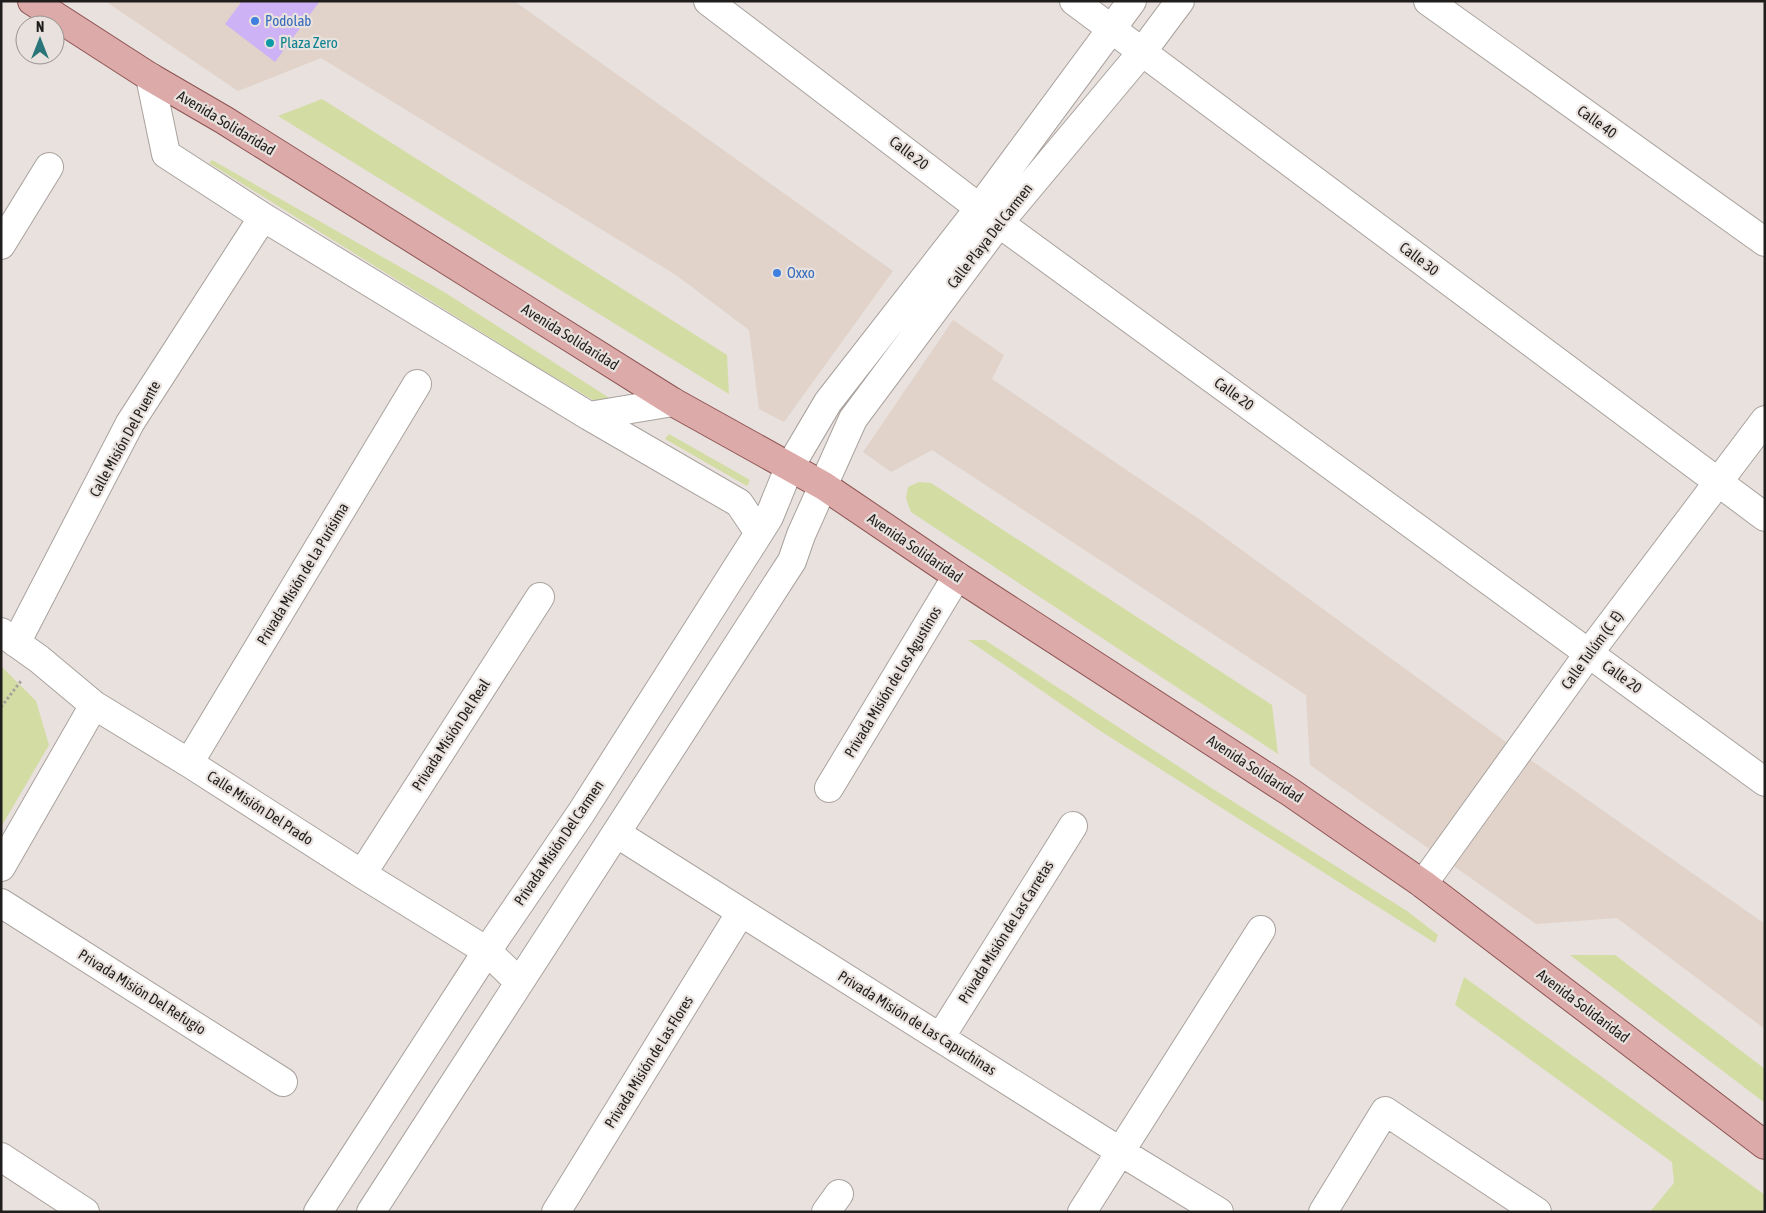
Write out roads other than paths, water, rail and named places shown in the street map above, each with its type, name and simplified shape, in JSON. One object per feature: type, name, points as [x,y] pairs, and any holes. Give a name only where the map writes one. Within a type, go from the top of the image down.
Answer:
[{"type":"main road","name":"Avenida Solidaridad","points":[[32,1],[150,77],[224,120],[673,402],[824,486],[957,576],[1290,792],[1423,884],[1765,1146]]},
{"type":"street","name":"Calle 20","points":[[708,1],[989,215],[1765,782]]},
{"type":"street","name":"Calle 30","points":[[1074,1],[1765,517]]},
{"type":"street","name":"Calle Playa Del Carmen","points":[[824,486],[853,418],[1132,1]]},
{"type":"street","name":"Calle Playa Del Carmen","points":[[789,468],[828,402],[989,215],[1142,52],[1180,1]]},
{"type":"street","name":"Calle 40","points":[[1428,1],[1765,242]]},
{"type":"street","points":[[150,77],[166,154],[263,217],[589,416],[739,502],[759,533]]},
{"type":"street","points":[[1,245],[49,167]]},
{"type":"street","name":"Calle Misión Del Puente","points":[[9,637],[130,423],[263,217]]},
{"type":"street","name":"Privada Misión de La Purísima","points":[[190,763],[417,384]]},
{"type":"street","points":[[589,416],[673,402]]},
{"type":"street","name":"Calle Tulúm (C. E)","points":[[1423,884],[1589,653],[1765,420]]},
{"type":"street","name":"Privada Misión Del Carmen","points":[[318,1212],[487,951],[581,812],[759,533],[769,517],[789,468]]},
{"type":"street","points":[[371,1212],[792,561],[801,535],[824,486]]},
{"type":"street","name":"Privada Misión de Los Agustinos","points":[[829,788],[957,576]]},
{"type":"street","name":"Privada Misión Del Real","points":[[362,874],[540,597]]},
{"type":"street","name":"Calle Misión Del Prado","points":[[9,637],[39,659],[94,705],[190,763],[362,874],[487,951],[519,982]]},
{"type":"street","points":[[1,867],[94,705]]},
{"type":"street","name":"Privada Misión de Las Carretas","points":[[940,1038],[1073,826]]},
{"type":"street","name":"Privada Misión de Las Capuchinas","points":[[616,833],[1120,1152],[1219,1212]]},
{"type":"street","name":"Privada Misión Del Refugio","points":[[1,903],[283,1082]]},
{"type":"street","name":"Privada Misión de Las Flores","points":[[556,1212],[741,912]]},
{"type":"street","points":[[1082,1212],[1261,930]]},
{"type":"street","points":[[1323,1212],[1384,1111],[1537,1212]]},
{"type":"street","points":[[1,1157],[85,1212]]},
{"type":"place","name":"Podolab","points":[[255,21]]},
{"type":"place","name":"Plaza Zero","points":[[270,43]]},
{"type":"place","name":"Oxxo","points":[[777,273]]}]
